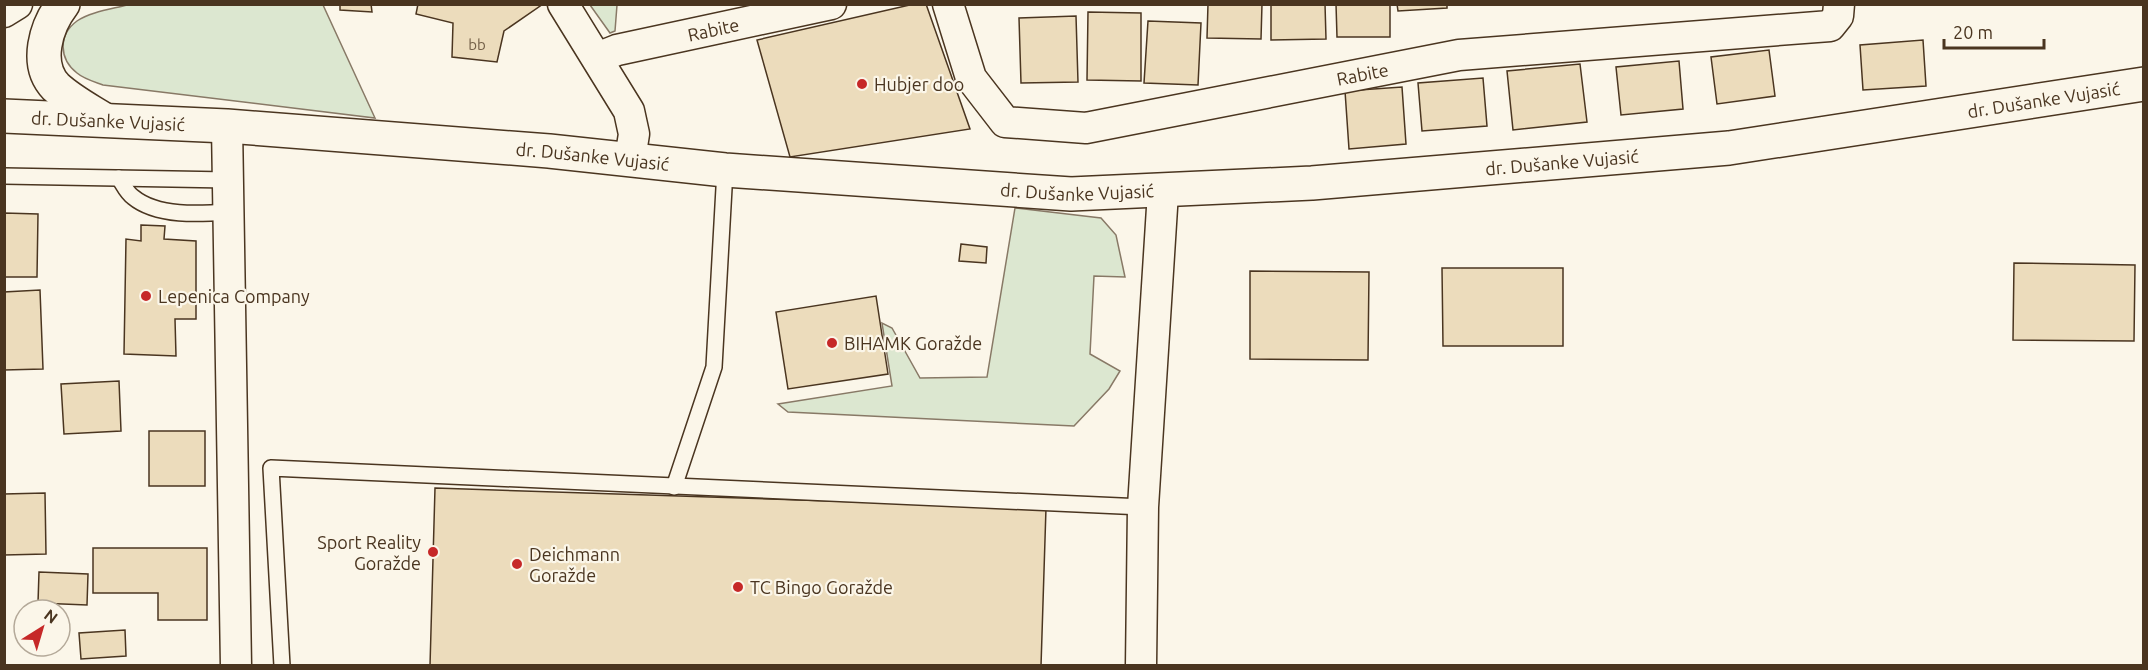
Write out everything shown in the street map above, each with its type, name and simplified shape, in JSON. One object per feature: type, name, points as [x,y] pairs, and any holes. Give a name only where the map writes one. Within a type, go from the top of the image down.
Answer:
[{"type":"main road","points":[[63,4],[48,30],[44,53],[46,70],[54,85],[105,120]]},
{"type":"main road","name":"dr. Dušanke Vujasić","points":[[4,116],[227,126],[630,159],[725,170],[1071,194],[1163,192],[1312,183],[1729,148],[1954,116],[2144,84]]},
{"type":"street","points":[[4,12],[17,4]]},
{"type":"street","points":[[563,4],[628,111],[634,134],[630,159]]},
{"type":"street","name":"Rabite","points":[[597,58],[617,50],[831,4]]},
{"type":"street","name":"Rabite","points":[[948,4],[971,78],[1005,122],[1086,128],[1459,55],[1830,26],[1838,16],[1839,4]]},
{"type":"street","points":[[227,126],[236,666]]},
{"type":"street","points":[[1141,666],[1143,507],[1163,192]]},
{"type":"lane","points":[[674,487],[714,368],[725,170]]},
{"type":"lane","points":[[4,176],[228,180]]},
{"type":"lane","points":[[119,178],[132,197],[150,207],[202,214],[229,212]]},
{"type":"lane","points":[[282,666],[271,468],[1143,507]]},
{"type":"green space","points":[[127,5],[323,5],[375,118],[103,85],[80,75],[71,67],[64,54],[66,33],[82,18]]},
{"type":"green space","points":[[590,5],[617,5],[615,31],[610,33]]},
{"type":"green space","points":[[1015,208],[1101,218],[1116,235],[1125,277],[1094,276],[1090,354],[1120,371],[1109,389],[1074,426],[788,412],[778,404],[892,386],[882,323],[892,328],[920,378],[987,377]]},
{"type":"building","points":[[340,4],[371,4],[372,12],[340,10]]},
{"type":"building","points":[[418,4],[543,4],[504,31],[497,62],[452,57],[453,23],[416,14]]},
{"type":"building","name":"Hubjer doo","points":[[914,4],[926,4],[970,129],[790,157],[757,40]]},
{"type":"building","points":[[1208,4],[1262,4],[1261,39],[1207,38]]},
{"type":"building","points":[[1271,4],[1325,4],[1326,39],[1271,40]]},
{"type":"building","points":[[1336,4],[1390,4],[1390,37],[1337,37]]},
{"type":"building","points":[[1397,4],[1447,4],[1447,8],[1398,11]]},
{"type":"building","points":[[1088,12],[1141,13],[1141,81],[1087,80]]},
{"type":"building","points":[[1076,16],[1078,82],[1021,83],[1019,18]]},
{"type":"building","points":[[1148,21],[1201,23],[1198,85],[1144,83]]},
{"type":"building","points":[[1923,40],[1926,86],[1863,90],[1860,45]]},
{"type":"building","points":[[1769,50],[1775,96],[1717,104],[1711,57]]},
{"type":"building","points":[[1679,61],[1683,109],[1621,115],[1616,67]]},
{"type":"building","points":[[1580,64],[1587,122],[1513,130],[1507,71]]},
{"type":"building","points":[[1483,78],[1487,126],[1422,131],[1418,83]]},
{"type":"building","points":[[1402,87],[1406,144],[1349,149],[1345,91]]},
{"type":"building","points":[[4,213],[38,214],[37,277],[4,277]]},
{"type":"building","points":[[141,225],[165,226],[164,239],[196,241],[196,319],[175,319],[176,356],[124,354],[126,239],[141,241]]},
{"type":"building","points":[[961,244],[987,247],[986,263],[959,261]]},
{"type":"building","points":[[2014,263],[2135,265],[2134,341],[2013,340]]},
{"type":"building","points":[[1442,268],[1563,268],[1563,346],[1443,346]]},
{"type":"building","points":[[1250,271],[1369,272],[1368,360],[1250,359]]},
{"type":"building","points":[[40,290],[43,369],[4,370],[4,292]]},
{"type":"building","name":"BIHAMK Goražde","points":[[876,296],[888,374],[788,389],[776,312]]},
{"type":"building","points":[[119,381],[121,431],[64,434],[61,384]]},
{"type":"building","points":[[149,431],[205,431],[205,486],[149,486]]},
{"type":"building","name":"TC Bingo Goražde","points":[[435,488],[1046,508],[1041,666],[430,666]]},
{"type":"building","points":[[45,493],[46,554],[4,555],[4,494]]},
{"type":"building","points":[[93,548],[207,548],[207,620],[158,620],[158,593],[93,593]]},
{"type":"building","points":[[39,572],[88,574],[87,605],[72,604],[72,598],[38,598]]},
{"type":"building","points":[[125,630],[126,656],[81,659],[79,633]]},
{"type":"place","name":"Hubjer doo","points":[[862,84]]},
{"type":"place","name":"Lepenica Company","points":[[146,296]]},
{"type":"place","name":"BIHAMK Goražde","points":[[832,343]]},
{"type":"place","name":"Sport Reality Goražde","points":[[433,552]]},
{"type":"place","name":"Deichmann Goražde","points":[[517,564]]},
{"type":"place","name":"TC Bingo Goražde","points":[[738,587]]}]
